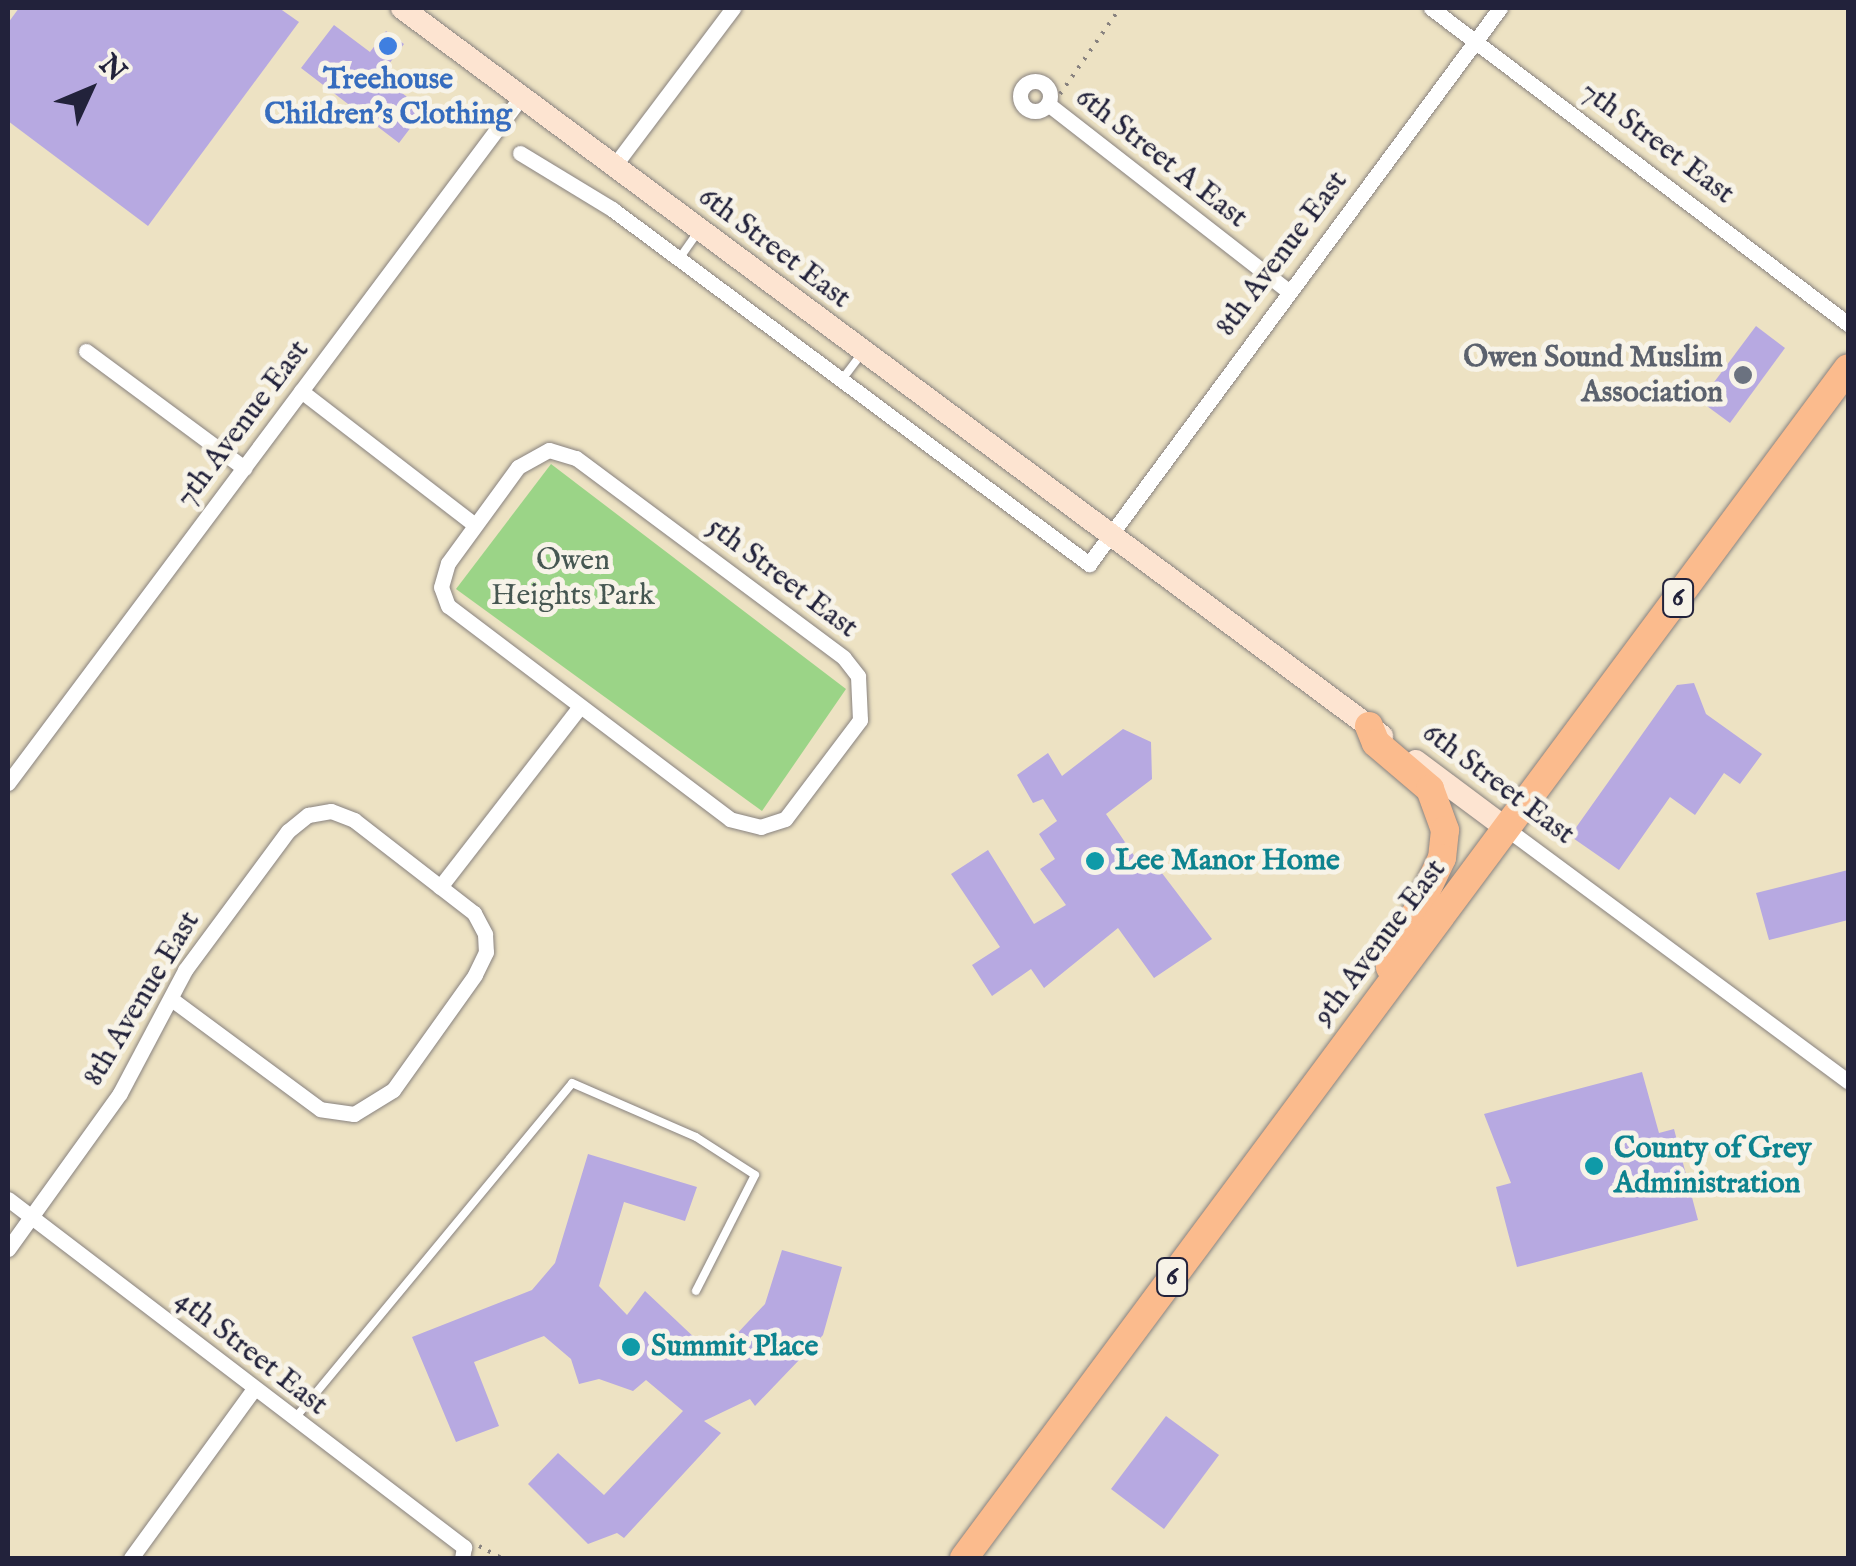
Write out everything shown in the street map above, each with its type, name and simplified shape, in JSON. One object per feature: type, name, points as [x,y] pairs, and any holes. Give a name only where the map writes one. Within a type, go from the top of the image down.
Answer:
[{"type":"highway","name":"9th Avenue East","points":[[964,1558],[1848,368]]},
{"type":"highway","points":[[1369,726],[1376,743],[1430,789],[1445,830],[1442,858],[1406,924],[1379,996]]},
{"type":"main road","name":"6th Street East","points":[[402,8],[1507,828]]},
{"type":"street","points":[[614,166],[733,8]]},
{"type":"street","name":"7th Street East","points":[[1431,8],[1848,324]]},
{"type":"street","name":"8th Avenue East","points":[[1111,535],[1500,8]]},
{"type":"street","name":"7th Avenue East","points":[[8,783],[521,97]]},
{"type":"street","name":"6th Street A East","points":[[1053,101],[1288,291]]},
{"type":"street","points":[[520,153],[582,187],[1083,564],[1111,535]]},
{"type":"street","points":[[86,351],[244,468]]},
{"type":"street","points":[[301,392],[474,524]]},
{"type":"street","name":"5th Street East","points":[[548,450],[570,454],[844,658],[864,698],[860,720],[816,786],[784,819],[761,827],[730,819],[578,708],[448,606],[444,568],[528,457],[548,450]]},
{"type":"street","points":[[174,1001],[320,1108],[365,1112],[393,1090],[486,952],[479,920],[440,887],[578,708]]},
{"type":"street","name":"8th Avenue East","points":[[8,1249],[120,1092],[174,1001],[185,970],[288,831],[308,814],[347,815],[440,887]]},
{"type":"street","name":"6th Street East","points":[[1507,828],[1848,1081]]},
{"type":"street","name":"4th Street East","points":[[8,1199],[463,1553]]},
{"type":"street","points":[[131,1558],[254,1390]]},
{"type":"lane","points":[[678,259],[700,230]]},
{"type":"lane","points":[[841,382],[864,351]]},
{"type":"lane","points":[[293,1420],[572,1083],[696,1137],[756,1175],[696,1291]]},
{"type":"path","points":[[1053,101],[1120,8]]},
{"type":"path","points":[[463,1553],[488,1546],[502,1558]]},
{"type":"green space","name":"Owen Heights Park","points":[[551,464],[846,689],[762,811],[456,589]]},
{"type":"building","points":[[19,8],[279,8],[299,22],[148,226],[8,121],[8,23]]},
{"type":"building","points":[[334,25],[370,52],[386,31],[404,44],[380,76],[424,110],[399,143],[301,68]]},
{"type":"building","name":"Owen Sound Muslim Association","points":[[1756,326],[1785,348],[1730,423],[1700,401]]},
{"type":"building","points":[[1694,683],[1706,714],[1762,754],[1740,784],[1724,773],[1695,815],[1670,797],[1619,870],[1570,836],[1677,685]]},
{"type":"building","name":"Lee Manor Home","points":[[1123,729],[1151,742],[1152,779],[1106,814],[1139,863],[1149,856],[1212,939],[1154,978],[1118,928],[1044,988],[1031,969],[992,996],[972,965],[1000,947],[951,874],[988,850],[1034,924],[1066,905],[1040,869],[1055,859],[1039,834],[1057,821],[1043,799],[1033,803],[1017,775],[1048,753],[1062,776]]},
{"type":"building","points":[[1848,870],[1848,920],[1769,940],[1756,893]]},
{"type":"building","name":"County of Grey Administration","points":[[1642,1072],[1659,1133],[1674,1129],[1698,1220],[1517,1267],[1496,1187],[1511,1183],[1484,1114]]},
{"type":"building","name":"Summit Place","points":[[588,1154],[697,1187],[685,1221],[624,1202],[599,1286],[627,1315],[645,1291],[715,1357],[765,1304],[782,1250],[842,1267],[823,1335],[755,1406],[750,1399],[704,1421],[721,1433],[624,1538],[617,1533],[588,1544],[528,1484],[558,1453],[604,1495],[683,1411],[646,1380],[633,1391],[599,1379],[579,1384],[571,1359],[544,1336],[474,1362],[499,1426],[456,1442],[412,1337],[532,1290],[555,1263]]},
{"type":"building","points":[[1166,1416],[1219,1455],[1164,1529],[1111,1489]]},
{"type":"place","name":"Treehouse Children's Clothing","points":[[388,46]]},
{"type":"place","name":"Owen Sound Muslim Association","points":[[1743,375]]},
{"type":"place","name":"Lee Manor Home","points":[[1095,861]]},
{"type":"place","name":"County of Grey Administration","points":[[1594,1166]]},
{"type":"place","name":"Summit Place","points":[[631,1347]]}]
